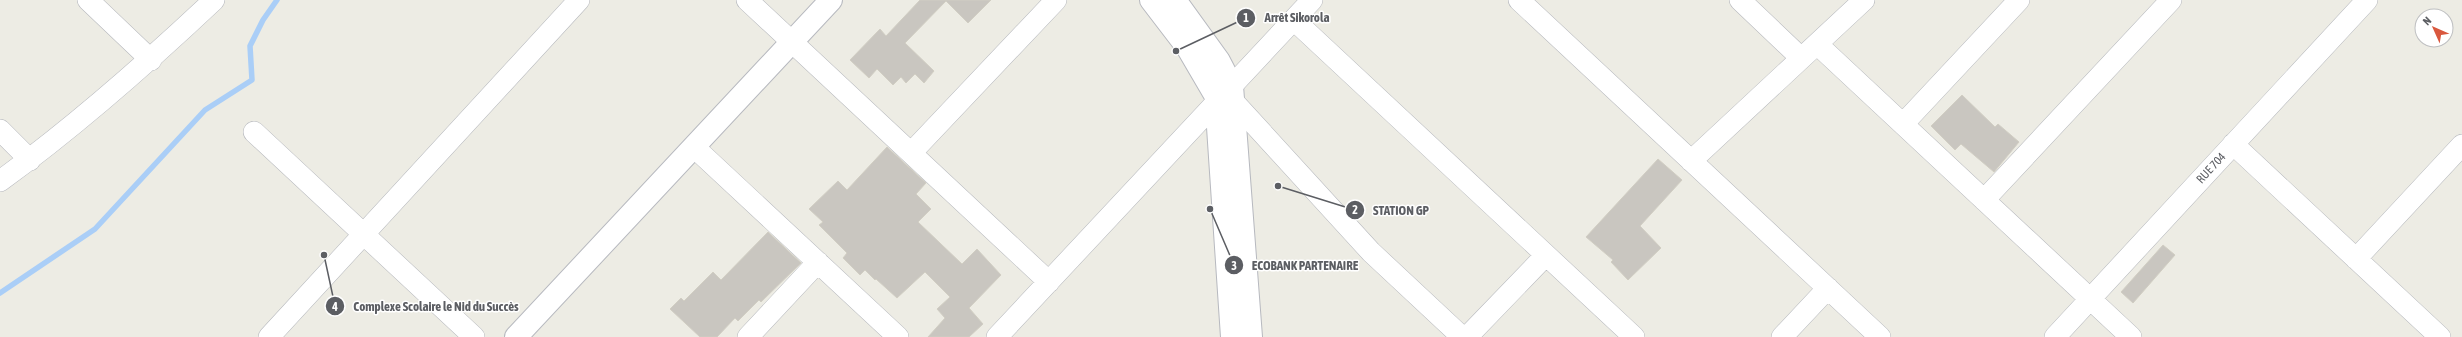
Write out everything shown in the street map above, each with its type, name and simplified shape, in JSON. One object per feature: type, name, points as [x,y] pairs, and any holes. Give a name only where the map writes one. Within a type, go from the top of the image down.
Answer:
[{"type":"main road","points":[[516,337],[831,0]]},
{"type":"main road","points":[[1151,0],[1187,47],[1228,96]]},
{"type":"main road","points":[[1175,0],[1206,41],[1228,96],[1237,128],[1251,337]]},
{"type":"main road","points":[[1228,96],[1217,112],[1232,337]]},
{"type":"street","points":[[88,0],[151,60]]},
{"type":"street","points":[[0,181],[30,160],[151,60],[214,0]]},
{"type":"street","points":[[269,337],[579,0]]},
{"type":"street","points":[[747,0],[1049,282]]},
{"type":"street","points":[[911,153],[1056,0]]},
{"type":"street","points":[[997,337],[1228,96],[1312,0]]},
{"type":"street","points":[[1519,0],[1880,337]]},
{"type":"street","points":[[1740,0],[1801,58]]},
{"type":"street","points":[[1691,161],[1864,0]]},
{"type":"street","points":[[1903,124],[2019,0]]},
{"type":"street","points":[[1984,200],[2171,0]]},
{"type":"street","name":"RUE 704","points":[[2055,337],[2366,0]]},
{"type":"street","points":[[1294,20],[1634,337]]},
{"type":"street","points":[[1817,44],[2131,337]]},
{"type":"street","points":[[1228,96],[1371,252],[1462,337]]},
{"type":"street","points":[[0,130],[30,160]]},
{"type":"street","points":[[254,132],[474,337]]},
{"type":"street","points":[[2233,144],[2440,337]]},
{"type":"street","points":[[694,146],[898,337]]},
{"type":"street","points":[[2356,258],[2459,154]]},
{"type":"street","points":[[1467,337],[1546,255]]},
{"type":"street","points":[[748,337],[818,262]]},
{"type":"street","points":[[1782,337],[1828,288]]},
{"type":"building","points":[[920,0],[991,0],[968,23],[946,1],[905,43],[934,71],[924,83],[915,74],[906,83],[901,77],[893,85],[877,69],[869,78],[850,60],[880,29],[886,36]]},
{"type":"building","points":[[1962,95],[1995,127],[1998,124],[2019,142],[1994,172],[1961,144],[1955,150],[1931,126]]},
{"type":"building","points":[[887,147],[926,183],[916,194],[931,209],[918,222],[962,264],[977,249],[1001,275],[969,308],[983,324],[969,337],[928,337],[945,318],[937,309],[950,297],[925,272],[897,298],[865,270],[860,275],[843,258],[847,253],[819,225],[823,222],[809,209],[838,181],[847,190]]},
{"type":"building","points":[[1658,159],[1682,180],[1640,226],[1661,248],[1628,280],[1611,262],[1613,260],[1586,237]]},
{"type":"building","points":[[768,232],[801,263],[761,302],[759,300],[738,321],[735,318],[717,337],[700,337],[670,309],[681,298],[684,301],[713,272],[721,280]]},
{"type":"building","points":[[2163,245],[2175,255],[2133,303],[2121,292]]},
{"type":"waterway","points":[[0,293],[95,229],[205,110],[252,80],[250,46],[263,20],[277,0]]},
{"type":"place","name":"Arrêt Sikorola","points":[[1176,51]]},
{"type":"place","name":"STATION GP","points":[[1278,186]]},
{"type":"place","name":"ECOBANK PARTENAIRE","points":[[1210,209]]},
{"type":"place","name":"Complexe Scolaire le Nid du Succès","points":[[324,255]]}]
